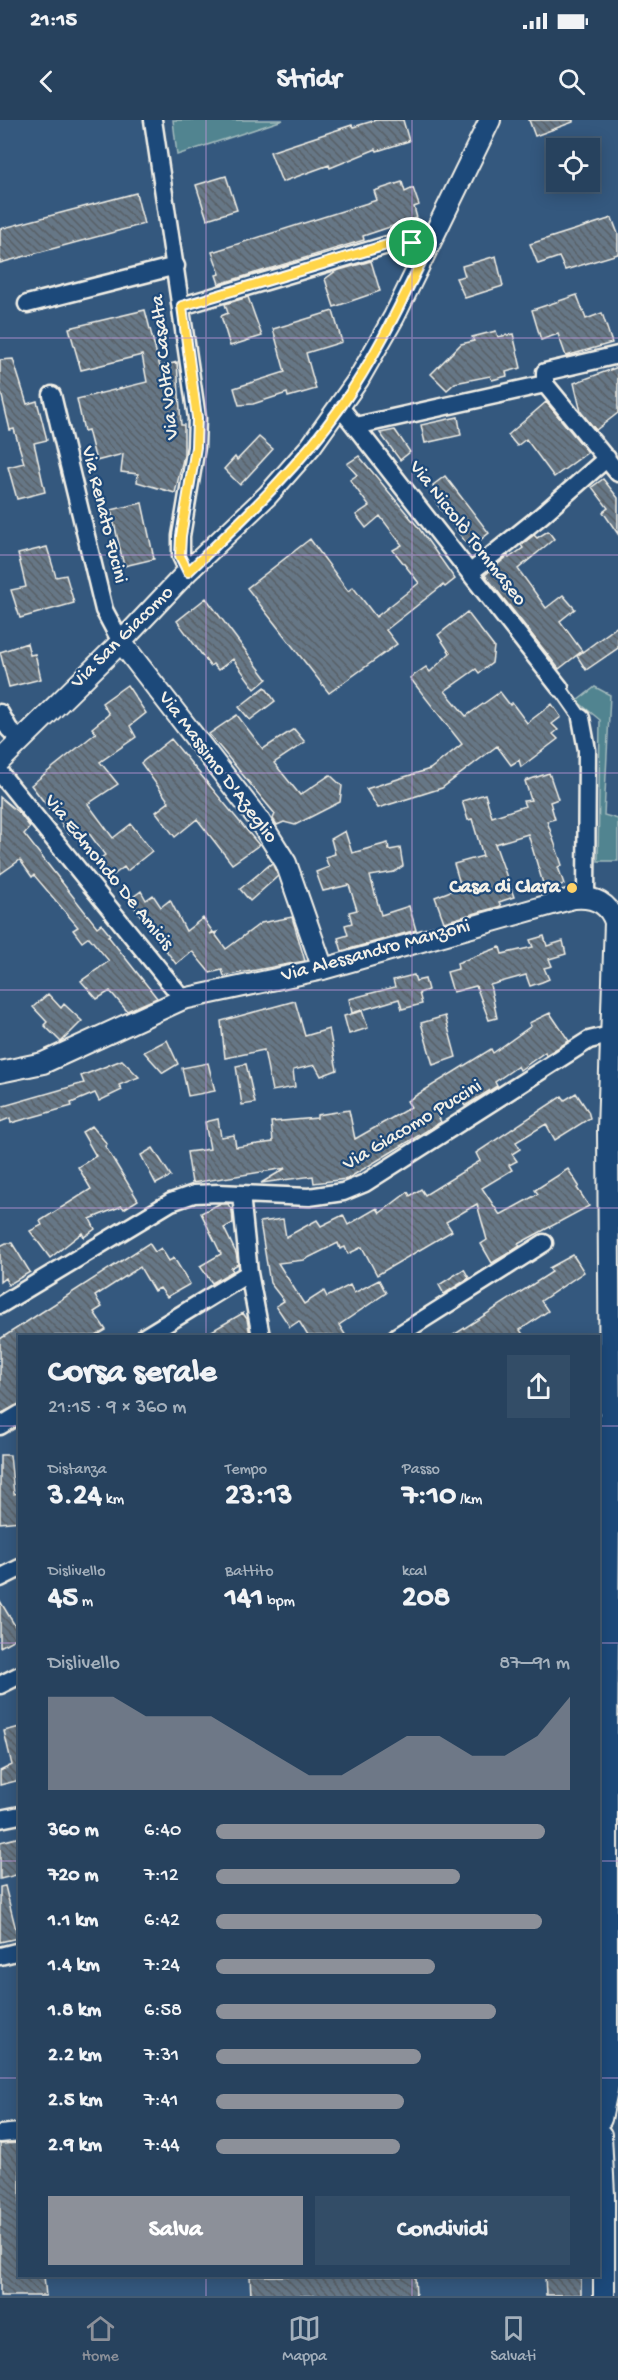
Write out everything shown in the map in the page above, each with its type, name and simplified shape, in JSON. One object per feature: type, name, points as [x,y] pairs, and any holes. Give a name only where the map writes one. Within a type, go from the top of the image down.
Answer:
[{"type":"street","name":"Via Volta Casalta","points":[[153,120],[197,418],[196,447],[181,536],[180,556],[188,572]]},
{"type":"street","name":"Via San Giacomo","points":[[0,761],[268,495],[311,447],[340,408],[394,317],[490,120]]},
{"type":"street","points":[[182,306],[400,241],[428,248]]},
{"type":"street","points":[[27,304],[176,266]]},
{"type":"street","points":[[618,355],[545,372],[545,384],[618,473]]},
{"type":"street","points":[[356,426],[545,384]]},
{"type":"street","name":"Via Renato Fucini","points":[[52,395],[104,610],[121,642]]},
{"type":"street","name":"Via Niccolò Tommaseo","points":[[340,408],[560,688]]},
{"type":"street","points":[[471,572],[542,515],[607,458]]},
{"type":"street","name":"Via Massimo D'Azeglio","points":[[121,642],[259,820],[286,863],[323,969]]},
{"type":"street","points":[[560,688],[581,718],[587,750],[586,897],[604,904],[611,912],[615,922],[604,1450],[612,1759],[607,2051],[609,2081],[600,2127],[604,2296]]},
{"type":"street","points":[[0,713],[9,729],[20,740]]},
{"type":"street","name":"Via Edmondo De Amicis","points":[[0,773],[183,999]]},
{"type":"street","name":"Via Alessandro Manzoni","points":[[0,1072],[43,1063],[183,999],[323,969],[555,903],[586,897]]},
{"type":"street","name":"Via Giacomo Puccini","points":[[0,1305],[171,1202],[194,1194],[309,1197],[343,1192],[365,1183],[589,1040],[612,1031]]},
{"type":"street","points":[[241,1194],[249,1273],[261,1335]]},
{"type":"street","points":[[399,1335],[544,1243]]},
{"type":"street","points":[[148,1335],[249,1273]]},
{"type":"street","points":[[0,1426],[18,1415]]},
{"type":"street","points":[[0,1578],[18,1569]]},
{"type":"street","points":[[0,1685],[18,1676]]},
{"type":"street","points":[[0,1819],[18,1815]]},
{"type":"street","points":[[0,1956],[18,1952]]},
{"type":"street","points":[[600,2069],[607,2051]]},
{"type":"street","points":[[0,2134],[18,2132]]},
{"type":"green space","points":[[173,120],[283,120],[177,155]]},
{"type":"green space","points":[[595,687],[610,695],[604,815],[618,819],[618,861],[598,861],[600,720],[577,701]]},
{"type":"building","points":[[376,120],[403,120],[409,141],[377,151],[376,149],[330,168],[329,165],[282,182],[270,152],[352,125],[353,127]]},
{"type":"building","points":[[529,120],[573,120],[573,122],[535,136]]},
{"type":"building","points":[[226,176],[237,210],[207,219],[196,185]]},
{"type":"building","points":[[402,182],[405,192],[413,188],[419,205],[414,207],[417,218],[363,236],[364,240],[219,284],[216,275],[220,274],[212,252],[377,200],[374,191]]},
{"type":"building","points":[[136,193],[144,224],[0,263],[0,229]]},
{"type":"building","points":[[612,218],[618,234],[618,254],[565,270],[559,257],[538,264],[530,244]]},
{"type":"building","points":[[496,256],[503,286],[465,298],[456,278],[465,276],[462,266]]},
{"type":"building","points":[[371,261],[380,291],[334,307],[325,279],[336,271]]},
{"type":"building","points":[[577,295],[586,319],[602,313],[612,343],[566,356],[558,334],[541,340],[532,310]]},
{"type":"building","points":[[248,297],[262,336],[230,346],[221,316],[228,313],[225,304]]},
{"type":"building","points":[[145,310],[160,367],[177,362],[181,425],[184,425],[184,455],[175,493],[137,482],[138,474],[121,472],[123,454],[96,461],[88,430],[84,431],[77,399],[147,382],[142,355],[81,370],[69,328]]},
{"type":"building","points":[[333,311],[342,342],[306,353],[316,389],[288,397],[287,393],[253,404],[239,405],[234,388],[285,372],[273,329]]},
{"type":"building","points":[[496,331],[498,337],[513,334],[521,368],[506,372],[507,376],[492,380],[490,376],[455,383],[447,390],[431,374],[461,344],[474,341],[472,337]]},
{"type":"building","points":[[13,359],[27,404],[37,401],[47,440],[34,443],[45,492],[17,499],[8,467],[24,463],[14,429],[10,430],[0,388],[0,360]]},
{"type":"building","points":[[618,367],[618,413],[596,430],[581,412],[574,383]]},
{"type":"building","points":[[546,402],[588,452],[554,477],[526,439],[517,446],[508,435]]},
{"type":"building","points":[[458,417],[461,435],[425,443],[421,425]]},
{"type":"building","points":[[395,430],[410,452],[400,460],[380,433]]},
{"type":"building","points":[[259,437],[273,449],[240,485],[224,469],[235,457],[237,460]]},
{"type":"building","points":[[359,456],[418,527],[455,579],[445,587],[443,585],[386,630],[397,644],[329,693],[247,588],[310,539],[348,591],[353,587],[376,617],[419,583],[393,550],[402,545],[380,516],[366,528],[356,515],[369,506],[350,480],[357,475],[347,464]]},
{"type":"building","points":[[445,476],[489,533],[470,548],[437,504],[433,485]]},
{"type":"building","points":[[603,479],[618,498],[618,534],[603,512],[608,508],[592,487]]},
{"type":"building","points":[[142,503],[154,559],[124,566],[111,510]]},
{"type":"building","points":[[548,531],[554,539],[518,569],[546,608],[563,595],[575,609],[560,621],[582,651],[559,669],[485,575],[508,556],[509,558],[523,548],[521,545],[534,535],[537,538]]},
{"type":"building","points":[[47,547],[56,577],[66,575],[74,603],[20,618],[11,590],[26,587],[18,554]]},
{"type":"building","points":[[206,598],[267,679],[255,689],[233,659],[218,670],[213,664],[210,666],[177,621]]},
{"type":"building","points":[[467,612],[494,647],[492,663],[479,673],[476,669],[445,691],[466,716],[500,692],[510,705],[512,703],[527,723],[552,704],[561,717],[552,724],[558,730],[553,734],[558,739],[521,767],[519,760],[511,765],[497,746],[442,788],[378,808],[366,789],[430,769],[462,744],[410,678],[426,667],[430,672],[450,653],[438,635]]},
{"type":"building","points":[[618,626],[618,648],[586,670],[577,656]]},
{"type":"building","points":[[27,643],[30,655],[35,654],[41,679],[9,687],[0,652]]},
{"type":"building","points":[[127,685],[146,713],[130,726],[136,737],[100,762],[118,784],[88,804],[113,838],[131,824],[152,851],[127,871],[124,867],[111,877],[98,860],[105,855],[88,832],[78,840],[72,832],[69,834],[31,785],[96,733],[92,728],[109,714],[102,703]]},
{"type":"building","points":[[265,687],[275,701],[250,720],[239,707]]},
{"type":"building","points":[[237,715],[263,749],[294,729],[305,742],[274,763],[300,795],[330,775],[342,786],[340,802],[295,825],[284,822],[277,825],[273,819],[275,814],[209,734]]},
{"type":"building","points":[[171,739],[259,845],[232,864],[197,819],[175,837],[156,812],[169,802],[141,763]]},
{"type":"building","points":[[549,773],[558,799],[550,802],[555,819],[547,821],[562,865],[558,867],[564,884],[545,890],[528,834],[495,844],[514,897],[499,902],[501,906],[444,922],[435,897],[461,887],[454,864],[483,856],[472,819],[468,820],[462,801],[485,794],[492,817],[525,806],[523,801],[531,800],[525,781]]},
{"type":"building","points":[[0,797],[20,814],[30,827],[24,834],[97,927],[101,924],[110,935],[108,936],[157,998],[127,1011],[110,991],[97,999],[81,981],[109,961],[89,937],[82,942],[73,930],[78,927],[34,875],[32,877],[20,860],[0,874]]},
{"type":"building","points":[[345,831],[352,853],[388,843],[389,850],[400,848],[403,866],[394,872],[370,876],[381,915],[409,906],[416,930],[342,951],[338,938],[348,935],[345,925],[352,923],[349,912],[357,910],[349,885],[323,891],[316,872],[329,867],[325,857],[335,854],[331,839]]},
{"type":"building","points":[[272,863],[278,876],[250,901],[240,889]]},
{"type":"building","points":[[141,891],[146,900],[153,895],[161,907],[170,900],[186,931],[203,918],[213,932],[210,934],[217,932],[215,934],[226,949],[261,923],[292,917],[305,961],[224,976],[222,970],[210,973],[192,951],[176,964],[129,900]]},
{"type":"building","points":[[544,936],[547,946],[563,941],[566,954],[549,959],[552,966],[544,968],[549,979],[542,982],[530,986],[526,975],[490,985],[497,1018],[489,1020],[476,986],[453,992],[447,972],[458,969],[457,963],[500,947],[502,954],[533,947],[530,940]]},
{"type":"building","points":[[414,975],[416,981],[425,979],[428,990],[419,993],[422,1004],[402,1009],[399,999],[352,1013],[349,999],[395,987],[393,980]]},
{"type":"building","points":[[48,994],[61,1008],[64,1004],[82,1021],[61,1042],[44,1025],[47,1022],[33,1007]]},
{"type":"building","points":[[295,1001],[305,1036],[329,1029],[337,1070],[321,1076],[315,1065],[293,1070],[295,1087],[272,1091],[264,1050],[225,1058],[221,1021]]},
{"type":"building","points":[[362,1011],[368,1028],[349,1034],[344,1016]]},
{"type":"building","points":[[550,1013],[569,1041],[546,1055],[545,1052],[520,1070],[518,1066],[495,1082],[497,1086],[465,1106],[459,1097],[437,1114],[441,1122],[347,1179],[314,1183],[313,1176],[261,1183],[286,1168],[192,1183],[187,1152],[210,1149],[205,1122],[218,1119],[221,1137],[234,1135],[236,1147],[273,1142],[271,1122],[317,1118],[317,1115],[349,1110],[355,1139],[411,1107],[407,1101],[491,1049],[493,1053],[531,1026],[529,1023]]},
{"type":"building","points":[[445,1016],[456,1057],[433,1065],[421,1023]]},
{"type":"building","points":[[167,1040],[178,1064],[163,1073],[144,1052]]},
{"type":"building","points":[[122,1060],[139,1077],[119,1085],[122,1090],[99,1101],[95,1093],[71,1103],[72,1106],[11,1123],[10,1118],[0,1122],[0,1107],[84,1083],[81,1076]]},
{"type":"building","points":[[208,1063],[215,1091],[188,1096],[182,1068]]},
{"type":"building","points":[[246,1064],[255,1103],[242,1105],[236,1066]]},
{"type":"building","points":[[576,1093],[590,1118],[555,1140],[546,1124],[516,1142],[520,1149],[512,1154],[517,1161],[509,1165],[512,1170],[482,1188],[500,1215],[538,1194],[535,1190],[568,1169],[589,1206],[518,1244],[520,1246],[492,1263],[481,1244],[487,1240],[477,1204],[446,1222],[452,1231],[377,1275],[362,1247],[348,1254],[345,1247],[340,1249],[338,1243],[304,1260],[278,1263],[304,1304],[324,1291],[327,1297],[350,1285],[354,1293],[379,1280],[386,1293],[339,1325],[345,1335],[307,1335],[299,1321],[290,1327],[276,1306],[284,1301],[270,1283],[260,1222],[283,1219],[286,1237],[317,1220],[321,1226],[343,1215],[348,1225],[377,1208],[380,1213],[408,1192],[410,1196],[421,1189],[425,1195],[480,1161],[476,1153],[562,1096],[565,1100]]},
{"type":"building","points":[[92,1126],[107,1144],[105,1146],[138,1200],[124,1209],[122,1206],[90,1219],[95,1229],[84,1237],[82,1233],[50,1258],[30,1231],[42,1225],[40,1221],[91,1189],[78,1167],[96,1156],[82,1132]]},
{"type":"building","points":[[153,1148],[171,1176],[156,1184],[141,1155]]},
{"type":"building","points":[[219,1204],[228,1204],[232,1211],[233,1223],[224,1228],[236,1253],[238,1264],[231,1268],[233,1271],[212,1283],[200,1266],[221,1254],[201,1213]]},
{"type":"building","points":[[12,1243],[30,1272],[8,1285],[5,1278],[0,1282],[0,1246]]},
{"type":"building","points":[[149,1243],[155,1252],[161,1248],[169,1261],[174,1258],[190,1284],[167,1297],[160,1288],[154,1291],[140,1267],[95,1296],[102,1307],[94,1312],[106,1330],[98,1335],[18,1335],[18,1405],[0,1414],[0,1339]]},
{"type":"building","points":[[573,1255],[584,1272],[541,1301],[548,1311],[520,1330],[523,1335],[454,1335],[552,1272],[549,1268]]},
{"type":"building","points":[[464,1269],[469,1278],[444,1294],[439,1285]]},
{"type":"building","points":[[243,1313],[247,1319],[250,1335],[205,1335]]},
{"type":"building","points":[[0,1455],[10,1455],[14,1494],[18,1493],[18,1521],[0,1523]]},
{"type":"building","points":[[0,1601],[18,1631],[18,1637],[0,1647]]},
{"type":"building","points":[[18,1728],[18,1780],[0,1785],[0,1771],[12,1765],[4,1731]]},
{"type":"building","points":[[18,1838],[18,1874],[0,1879],[0,1842]]},
{"type":"building","points":[[5,1886],[18,1938],[0,1942],[0,1887]]},
{"type":"building","points":[[18,2143],[18,2277],[44,2277],[46,2296],[0,2296],[0,2144]]},
{"type":"building","points":[[250,2277],[415,2277],[416,2296],[251,2296]]},
{"type":"building","points":[[545,2277],[581,2277],[581,2295],[546,2295]]},
{"type":"place","name":"Casa di Clara","points":[[572,888]]},
{"type":"route","points":[[400,241],[412,243],[428,248],[394,317],[340,408],[311,447],[268,495],[188,572],[180,556],[181,536],[196,447],[197,418],[182,306],[400,241]]}]
